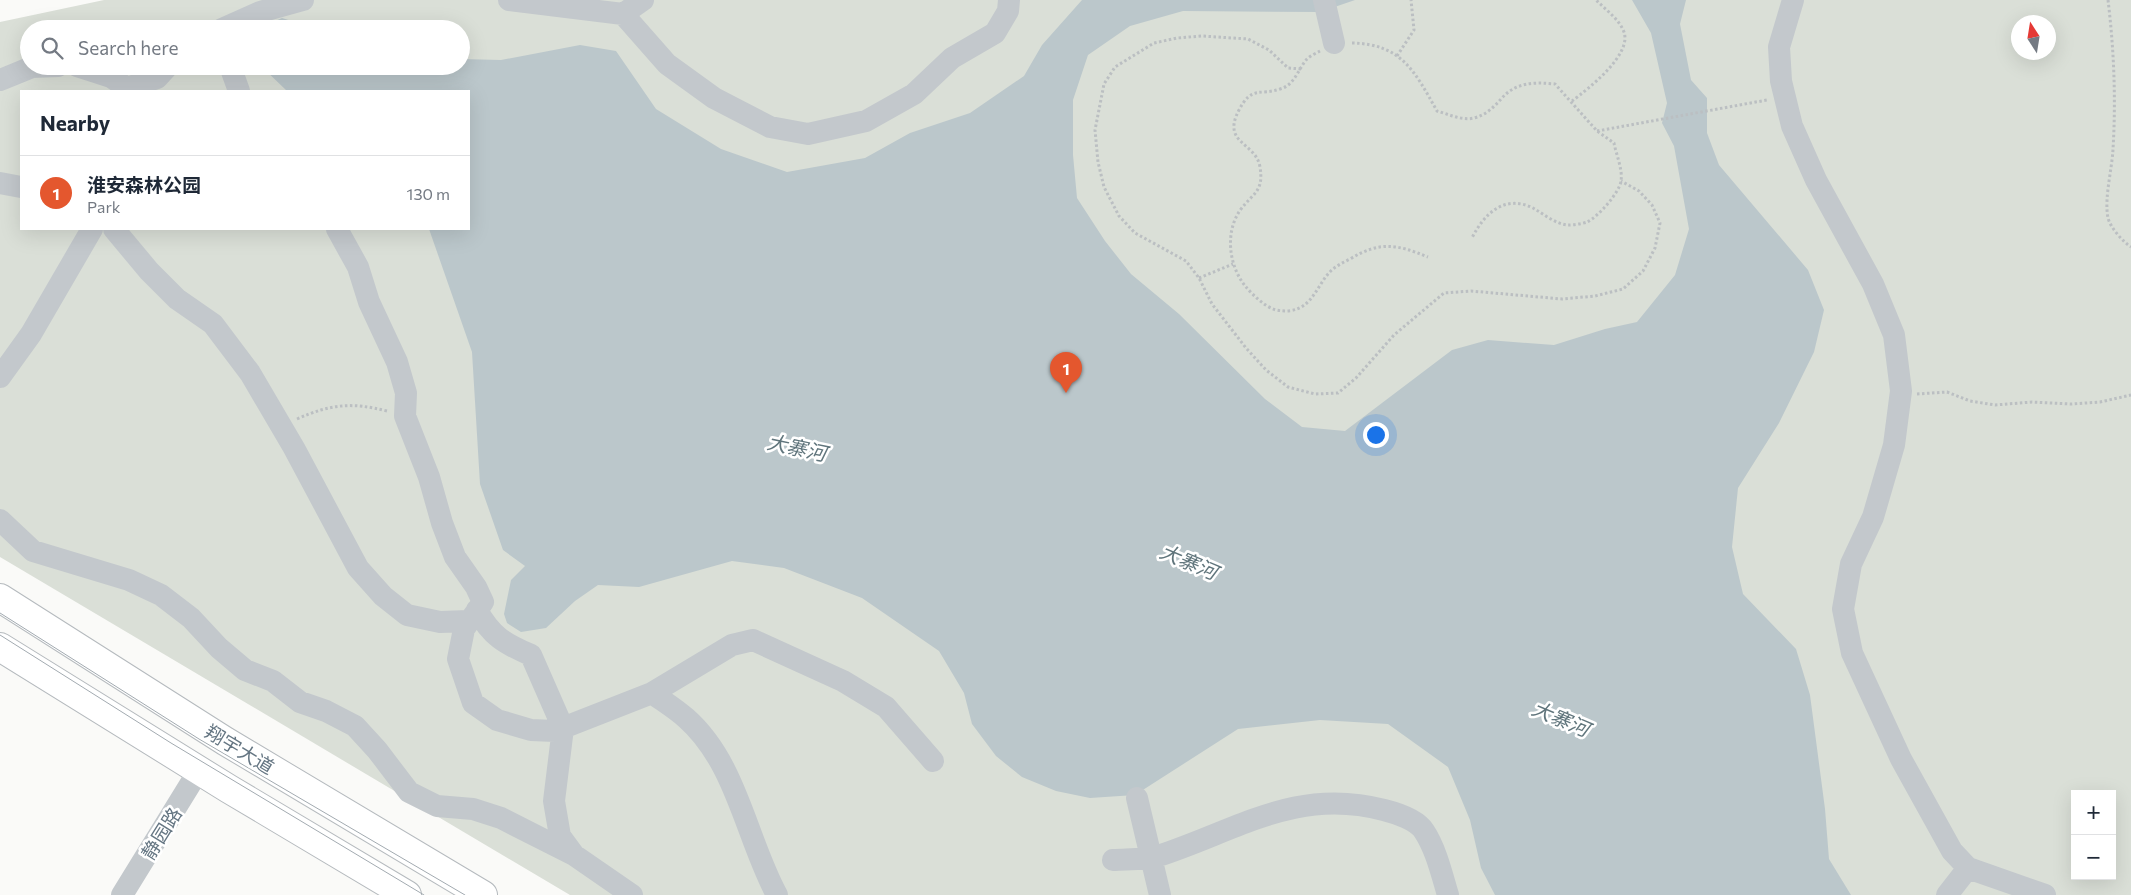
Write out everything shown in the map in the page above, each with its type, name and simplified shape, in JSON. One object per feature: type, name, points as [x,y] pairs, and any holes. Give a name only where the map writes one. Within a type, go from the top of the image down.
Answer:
[{"type":"main road","name":"翔宇大道","points":[[0,598],[225,741],[483,895]]},
{"type":"main road","name":"翔宇大道","points":[[0,647],[407,895]]},
{"type":"street","points":[[242,20],[260,12],[303,0]]},
{"type":"street","points":[[509,0],[623,14],[667,64],[714,98],[770,128],[808,134],[866,121],[914,94],[952,58],[995,33],[1008,11],[1009,0]]},
{"type":"street","points":[[623,14],[643,0]]},
{"type":"street","points":[[1792,0],[1779,47],[1781,81],[1792,126],[1816,180],[1873,284],[1894,335],[1900,398],[1894,445],[1873,517],[1851,564],[1843,608],[1852,653],[1901,758],[1952,851],[1968,868],[2045,895]]},
{"type":"street","points":[[1326,10],[1334,43]]},
{"type":"street","points":[[0,80],[20,72]]},
{"type":"street","points":[[104,75],[110,77],[121,88],[127,88],[157,78],[160,75]]},
{"type":"street","points":[[233,75],[239,90]]},
{"type":"street","points":[[0,183],[20,187]]},
{"type":"street","points":[[0,377],[31,334],[91,230]]},
{"type":"street","points":[[115,230],[149,271],[177,299],[213,324],[250,373],[358,568],[382,596],[407,615],[440,622],[473,615]]},
{"type":"street","points":[[338,230],[358,267],[369,302],[397,362],[406,393],[405,416],[429,477],[442,522],[455,557],[476,587],[483,602],[464,629],[458,660],[473,703],[497,720],[531,730],[554,731],[652,693],[732,645],[753,640],[842,681],[886,707],[933,761]]},
{"type":"street","points":[[0,520],[33,551],[129,580],[161,595],[192,618],[218,648],[245,670],[273,681],[300,702],[326,711],[355,726],[377,750],[409,792],[437,806],[473,809],[501,818],[574,855],[632,895]]},
{"type":"street","points":[[473,615],[506,644],[531,655],[563,728],[554,801],[560,836],[574,855]]},
{"type":"street","points":[[652,693],[687,719],[710,746],[730,779],[764,870],[777,895]]},
{"type":"street","name":"静园路","points":[[122,895],[199,770]]},
{"type":"street","points":[[1137,798],[1160,895]]},
{"type":"street","points":[[1113,860],[1152,857],[1237,824],[1289,808],[1326,804],[1362,804],[1398,814],[1424,830],[1448,895]]},
{"type":"street","points":[[1947,895],[1968,868]]},
{"type":"path","points":[[1397,56],[1414,30],[1410,0]]},
{"type":"path","points":[[1572,101],[1596,83],[1624,48],[1625,35],[1619,22],[1596,0]]},
{"type":"path","points":[[2108,0],[2112,29],[2114,98],[2113,150],[2108,219],[2124,242],[2131,247]]},
{"type":"path","points":[[1302,69],[1288,68],[1269,50],[1248,39],[1202,36],[1178,38],[1154,44],[1115,67],[1104,84],[1095,130],[1098,162],[1104,187],[1119,216],[1136,233],[1186,261],[1199,278],[1212,304],[1246,348],[1266,370],[1288,387],[1315,394],[1338,393],[1356,378],[1394,335],[1444,293],[1471,291],[1562,299],[1595,296],[1623,289],[1643,271],[1655,248],[1660,223],[1652,205],[1639,191],[1621,181]]},
{"type":"path","points":[[1428,257],[1405,248],[1383,245],[1369,250],[1332,270],[1315,297],[1297,309],[1275,310],[1255,297],[1241,280],[1233,264],[1231,232],[1240,210],[1258,192],[1261,180],[1260,165],[1248,148],[1236,138],[1233,125],[1247,98],[1260,91],[1281,89],[1297,77],[1308,58],[1334,43],[1358,43],[1386,50],[1405,60],[1421,82],[1437,111],[1457,117],[1474,118],[1491,110],[1504,96],[1519,85],[1538,82],[1555,84],[1597,131],[1614,143],[1621,181],[1617,190],[1601,211],[1586,222],[1567,225],[1549,218],[1532,207],[1520,204],[1503,206],[1490,211],[1480,222],[1472,238]]},
{"type":"path","points":[[1597,131],[1785,97]]},
{"type":"path","points":[[1199,278],[1233,264]]},
{"type":"path","points":[[1900,398],[1926,392],[1947,392],[1970,401],[1995,405],[2032,402],[2072,404],[2100,402],[2131,395]]},
{"type":"path","points":[[280,426],[319,410],[352,404],[405,416]]},
{"type":"shaded area","points":[[104,0],[2131,0],[2131,895],[570,895],[0,557],[0,22]]},
{"type":"water","name":"大寨河","points":[[1082,0],[1355,0],[1320,12],[1183,11],[1130,26],[1088,55],[1073,100],[1073,155],[1077,198],[1105,241],[1131,274],[1179,314],[1265,399],[1302,427],[1345,431],[1452,350],[1488,340],[1554,345],[1605,329],[1637,322],[1675,275],[1689,229],[1674,146],[1662,123],[1667,103],[1651,33],[1632,0],[1686,0],[1680,24],[1691,80],[1707,98],[1707,133],[1719,165],[1808,270],[1824,310],[1814,352],[1779,423],[1738,488],[1732,547],[1743,594],[1796,649],[1810,695],[1825,809],[1829,859],[1851,895],[1495,895],[1481,868],[1470,820],[1448,767],[1388,724],[1320,720],[1238,729],[1135,795],[1090,798],[1056,791],[1022,777],[996,756],[972,724],[964,693],[939,651],[862,598],[784,568],[732,561],[639,587],[598,585],[575,601],[546,628],[521,632],[507,623],[504,614],[511,580],[525,566],[503,550],[480,484],[472,352],[429,230],[470,230],[470,90],[286,90],[270,75],[470,75],[470,59],[501,60],[580,45],[616,51],[656,109],[721,149],[787,172],[865,158],[910,133],[970,113],[1024,76],[1042,45]]},
{"type":"tram line","points":[[0,613],[199,739],[465,895]]},
{"type":"tram line","points":[[0,635],[171,743],[424,895]]},
{"type":"place","name":"淮安森林公园","points":[[1066,393]]}]
